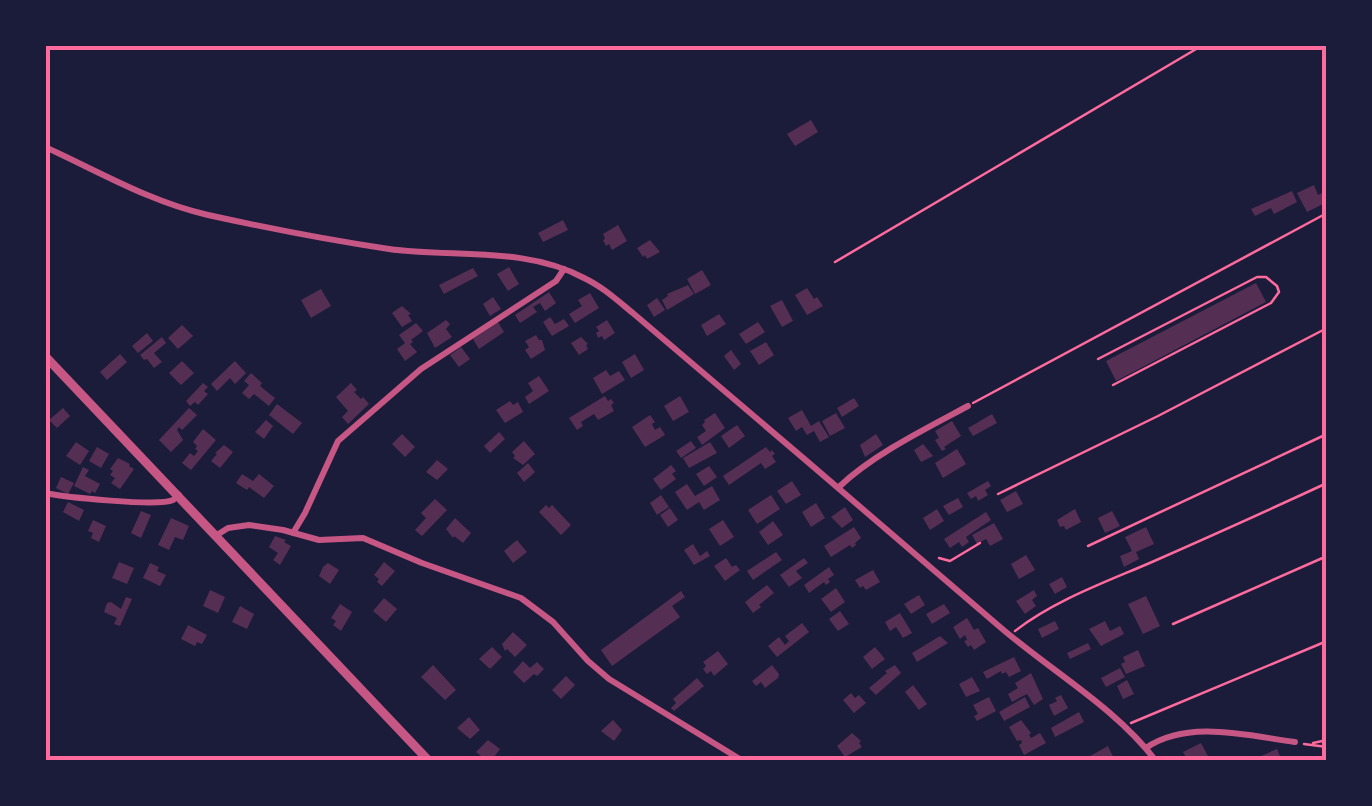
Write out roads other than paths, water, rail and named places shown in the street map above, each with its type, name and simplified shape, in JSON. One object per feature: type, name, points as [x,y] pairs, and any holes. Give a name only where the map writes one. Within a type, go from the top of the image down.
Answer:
[{"type":"street","points":[[45,148],[148,195],[209,215],[392,249],[544,263],[582,276],[602,288],[1010,636],[1126,728],[1156,761]]},
{"type":"street","points":[[293,533],[338,441],[421,369],[556,281],[564,269]]},
{"type":"street","points":[[45,356],[429,761]]},
{"type":"street","points":[[839,487],[902,442],[968,406]]},
{"type":"street","points":[[45,493],[75,499],[146,502],[173,500],[179,495]]},
{"type":"street","points":[[217,536],[224,529],[239,525],[283,530],[319,540],[374,541],[422,563],[520,598],[553,622],[609,679],[743,761]]},
{"type":"street","points":[[1146,748],[1176,735],[1204,732],[1295,742]]}]
